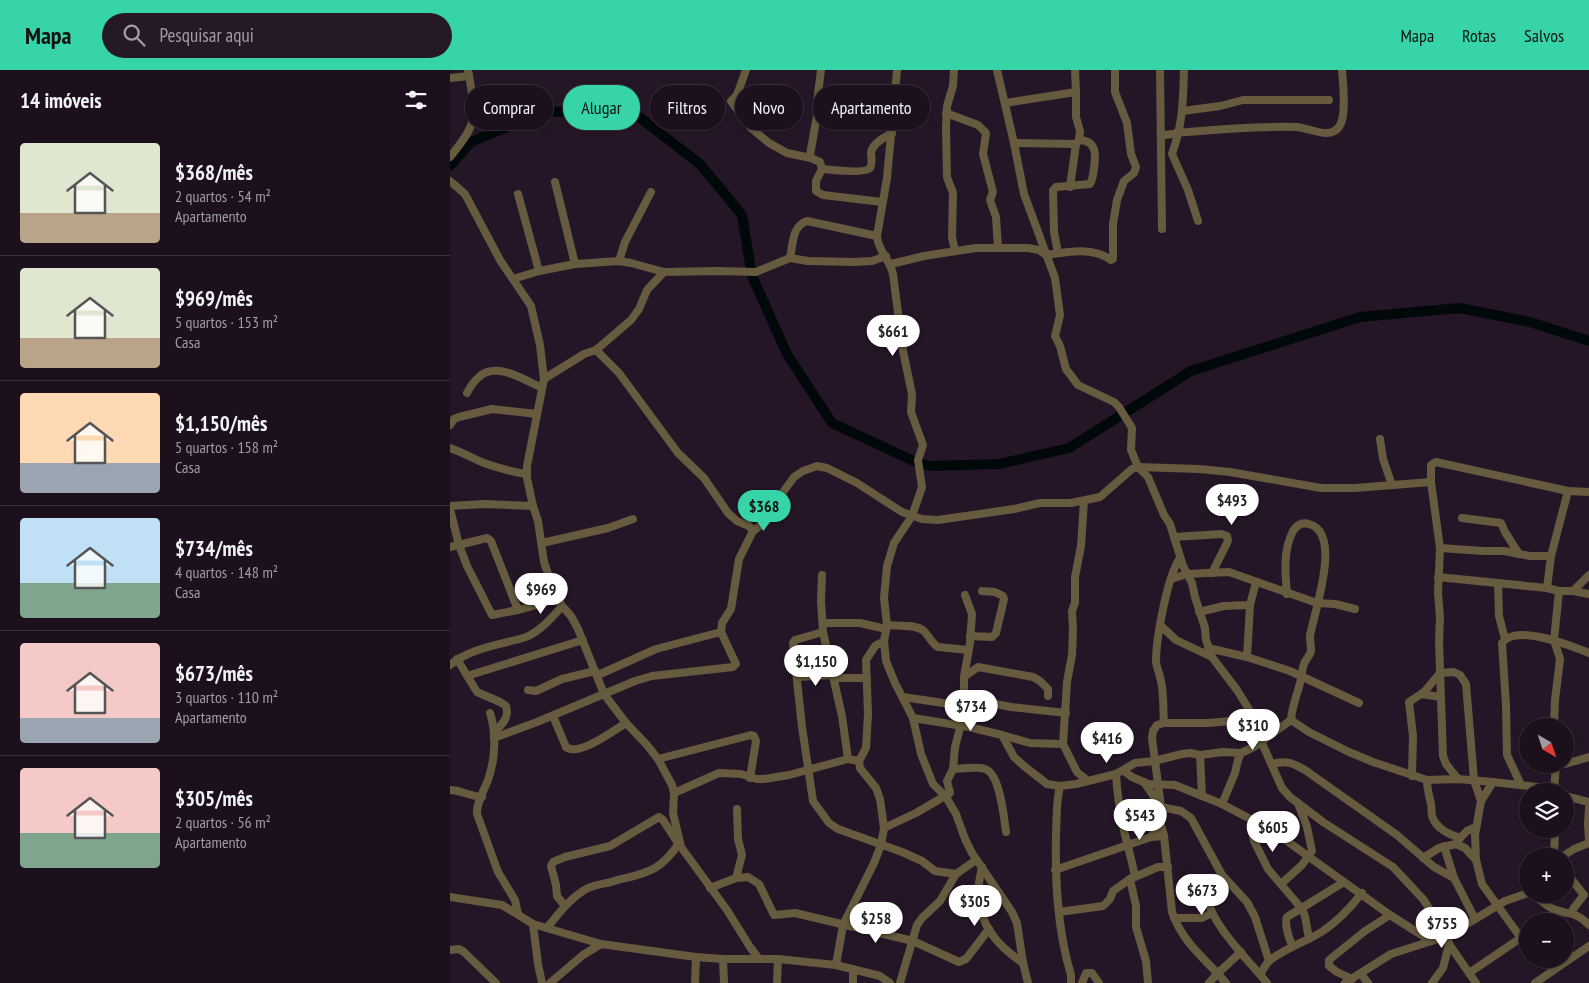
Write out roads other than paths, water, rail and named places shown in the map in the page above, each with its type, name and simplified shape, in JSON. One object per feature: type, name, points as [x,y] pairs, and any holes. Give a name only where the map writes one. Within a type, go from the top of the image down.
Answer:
[{"type":"street","points":[[746,70],[736,95],[731,101],[751,128],[778,149],[820,162],[822,169],[816,187],[819,193],[882,202]]},
{"type":"street","points":[[819,85],[821,70]]},
{"type":"street","points":[[896,85],[898,70]]},
{"type":"street","points":[[954,70],[946,113],[947,177],[953,193],[952,237],[954,252]]},
{"type":"street","points":[[997,70],[1024,194],[1055,278],[1060,315],[1055,336],[1060,346],[1066,369],[1078,386],[1114,402],[1132,428],[1131,450],[1138,467],[1148,477],[1174,537],[1180,558],[1192,583],[1205,628],[1208,648],[1212,657],[1237,690],[1255,719],[1261,742],[1282,788],[1317,817],[1393,868],[1423,899],[1449,944],[1476,983]]},
{"type":"street","points":[[1070,187],[1078,142],[1074,70]]},
{"type":"street","points":[[891,264],[924,256],[976,248],[1028,248],[1039,250],[1046,255],[1058,253],[1095,253],[1106,256],[1111,260],[1113,259],[1113,224],[1117,200],[1124,181],[1134,173],[1136,167],[1131,154],[1127,123],[1115,92],[1115,70]]},
{"type":"street","points":[[1160,70],[1163,135],[1162,229]]},
{"type":"street","points":[[1172,154],[1179,133],[1183,111],[1184,70]]},
{"type":"street","points":[[1163,135],[1241,128],[1296,127],[1325,134],[1330,133],[1340,127],[1344,117],[1342,70]]},
{"type":"street","points":[[450,78],[469,73],[473,104],[470,126],[463,140],[450,157]]},
{"type":"street","points":[[1005,103],[1076,92]]},
{"type":"street","points":[[1183,111],[1220,106],[1243,100],[1329,100]]},
{"type":"street","points":[[946,113],[978,125],[986,133],[983,154],[992,192],[990,200],[996,216],[998,248]]},
{"type":"street","points":[[811,158],[814,130]]},
{"type":"street","points":[[822,169],[868,170],[871,165],[871,150],[892,132]]},
{"type":"street","points":[[892,132],[887,178],[877,236],[878,245],[891,264],[903,351],[912,394],[911,412],[923,445],[918,460],[922,487],[912,516],[898,536],[890,554],[884,598],[886,627],[884,641],[889,671],[912,718],[926,770],[933,784],[946,796],[976,860],[1012,912],[1017,923],[1028,983]]},
{"type":"street","points":[[1163,135],[1188,190],[1198,222]]},
{"type":"street","points":[[1014,143],[1089,141],[1093,145],[1096,157],[1093,179],[1090,184],[1056,187],[1053,190],[1054,232],[1058,253]]},
{"type":"street","points":[[450,181],[465,194],[500,260],[531,306],[533,312],[540,345],[544,379],[527,474],[532,506],[538,521],[544,562],[562,606],[574,620],[604,694],[626,723],[658,759],[672,784],[674,793],[673,813],[680,845]]},
{"type":"street","points":[[555,182],[575,264]]},
{"type":"street","points":[[619,262],[625,242],[650,192]]},
{"type":"street","points":[[518,194],[539,271]]},
{"type":"street","points":[[790,258],[798,225],[807,221],[877,236]]},
{"type":"street","points":[[513,279],[539,271],[575,264],[619,262],[664,272],[756,272],[790,258],[808,262],[854,262],[872,261],[886,256]]},
{"type":"street","points":[[544,379],[588,352],[596,350],[631,320],[639,309],[647,290],[664,272]]},
{"type":"street","points":[[596,350],[619,374],[678,453],[704,478],[728,513],[737,521],[749,526],[752,531]]},
{"type":"street","points":[[467,393],[480,375],[498,370],[542,388]]},
{"type":"street","points":[[450,425],[454,419],[459,417],[492,409],[537,414]]},
{"type":"street","points":[[1380,439],[1383,459],[1392,486]]},
{"type":"street","points":[[450,448],[501,469],[527,474]]},
{"type":"street","points":[[1458,779],[1443,756],[1438,593],[1440,548],[1430,482],[1432,465],[1436,462],[1568,491],[1589,492]]},
{"type":"street","points":[[494,735],[553,716],[652,676],[733,667],[736,664],[721,632],[722,623],[731,610],[738,559],[752,531],[767,521],[770,510],[776,505],[794,477],[803,470],[817,466],[827,468],[857,483],[874,492],[893,508],[912,516],[922,519],[946,520],[1040,503],[1071,503],[1100,497],[1132,469],[1138,467],[1230,472],[1262,476],[1320,488],[1392,486],[1430,482]]},
{"type":"street","points":[[1546,588],[1551,556],[1568,491]]},
{"type":"street","points":[[1084,501],[1081,546],[1075,577],[1072,655],[1067,682],[1063,744],[1077,772],[1088,780]]},
{"type":"street","points":[[532,506],[484,504],[450,508],[459,545],[490,614],[494,616],[558,598]]},
{"type":"street","points":[[1462,518],[1501,523],[1519,554]]},
{"type":"street","points":[[542,543],[608,528],[632,519]]},
{"type":"street","points":[[1222,804],[1242,753],[1292,720],[1294,703],[1304,663],[1311,651],[1310,637],[1324,572],[1324,542],[1321,531],[1312,525],[1305,523],[1296,526],[1290,537],[1285,564],[1288,594]]},
{"type":"street","points":[[1174,537],[1221,534],[1227,536],[1228,541],[1212,573]]},
{"type":"street","points":[[450,547],[486,538],[491,541],[518,610]]},
{"type":"street","points":[[1440,548],[1483,551],[1504,550],[1519,554],[1551,556]]},
{"type":"street","points":[[1164,723],[1161,681],[1156,664],[1160,625],[1171,579],[1180,558]]},
{"type":"street","points":[[1171,579],[1187,574],[1229,572],[1318,603],[1335,604],[1355,609]]},
{"type":"street","points":[[822,575],[823,632],[842,716],[848,759]]},
{"type":"street","points":[[1573,591],[1589,575]]},
{"type":"street","points":[[1438,577],[1589,594]]},
{"type":"street","points":[[1247,658],[1250,605],[1256,582]]},
{"type":"street","points":[[1498,583],[1499,616],[1505,639]]},
{"type":"street","points":[[970,636],[992,637],[996,633],[1004,599],[1003,596],[995,592],[982,591]]},
{"type":"street","points":[[1554,718],[1560,659],[1554,640],[1559,591]]},
{"type":"street","points":[[884,828],[950,793],[947,781],[953,769],[955,747],[964,713],[964,677],[972,610],[965,595]]},
{"type":"street","points":[[1199,612],[1224,606],[1250,605]]},
{"type":"street","points":[[450,665],[457,659],[475,651],[524,638],[552,618],[562,606]]},
{"type":"street","points":[[823,623],[860,623],[886,627],[919,628],[926,632],[934,644],[938,646],[968,650]]},
{"type":"street","points":[[1160,625],[1176,640],[1212,657]]},
{"type":"street","points":[[528,690],[536,691],[562,679],[596,673],[656,649],[721,632]]},
{"type":"street","points":[[823,632],[796,640],[793,643],[813,801],[829,823],[838,829],[902,852],[935,871],[956,874]]},
{"type":"street","points":[[1521,783],[1507,755],[1502,643],[1505,639],[1516,635],[1554,640],[1589,653]]},
{"type":"street","points":[[467,676],[583,640]]},
{"type":"street","points":[[836,965],[843,925],[874,863],[881,845],[884,828],[880,799],[876,788],[860,768],[859,761],[866,748],[868,714],[867,655],[878,643],[884,641]]},
{"type":"street","points":[[1208,648],[1290,671],[1359,703]]},
{"type":"street","points":[[457,659],[479,693],[506,706],[507,714],[494,735]]},
{"type":"street","points":[[966,659],[978,667],[1035,678],[1048,689],[1048,696]]},
{"type":"street","points":[[964,677],[978,667]]},
{"type":"street","points":[[1412,776],[1412,736],[1409,702],[1425,691],[1440,673],[1458,673],[1466,684],[1474,780],[1481,801]]},
{"type":"street","points":[[796,677],[834,676],[866,678]]},
{"type":"street","points":[[1421,694],[1441,697]]},
{"type":"street","points":[[903,697],[950,704],[957,711],[964,713]]},
{"type":"street","points":[[964,698],[1011,707],[1066,713]]},
{"type":"street","points":[[490,713],[494,735],[491,769],[477,807],[477,814],[498,872],[515,900],[518,914]]},
{"type":"street","points":[[553,716],[566,746],[575,750],[592,744],[626,723]]},
{"type":"street","points":[[912,718],[961,726],[1030,743],[1063,744]]},
{"type":"street","points":[[1226,983],[1218,972],[1193,949],[1174,918],[1171,907],[1164,836],[1160,821],[1161,808],[1152,738],[1153,731],[1157,725],[1164,723],[1208,724],[1255,719]]},
{"type":"street","points":[[1292,720],[1309,732],[1349,752],[1412,776],[1427,780],[1458,779],[1519,785]]},
{"type":"street","points":[[658,759],[751,735],[754,736],[756,741],[750,778]]},
{"type":"street","points":[[1002,735],[1014,757],[1024,766],[1048,784],[1060,786],[1076,784],[1120,772],[1135,763],[1154,761],[1182,754],[1242,753]]},
{"type":"street","points":[[1200,755],[1202,796]]},
{"type":"street","points":[[1574,761],[1589,757]]},
{"type":"street","points":[[674,793],[719,773],[741,774],[757,779],[775,778],[848,759],[859,761]]},
{"type":"street","points":[[1272,764],[1289,762],[1305,770],[1397,836],[1442,872],[1454,878]]},
{"type":"street","points":[[953,769],[984,768],[990,771],[998,787],[1006,832]]},
{"type":"street","points":[[1076,784],[1077,772]]},
{"type":"street","points":[[1120,772],[1144,782],[1158,785],[1175,785],[1222,804],[1256,821],[1362,893],[1390,915],[1431,940]]},
{"type":"street","points":[[1120,772],[1117,792],[1128,845],[1136,906],[1136,927],[1146,961],[1148,983]]},
{"type":"street","points":[[1427,780],[1427,791],[1433,820],[1446,833],[1458,841],[1476,860]]},
{"type":"street","points":[[1144,782],[1161,808],[1181,811],[1191,818],[1222,875],[1247,902],[1259,927],[1270,961]]},
{"type":"street","points":[[1493,782],[1481,801],[1475,835],[1476,860],[1480,879],[1519,930]]},
{"type":"street","points":[[1060,786],[1057,801],[1055,870],[1063,947],[1070,979],[1082,983],[1086,973],[1092,973],[1098,983]]},
{"type":"street","points":[[450,790],[482,797]]},
{"type":"street","points":[[1574,798],[1589,802]]},
{"type":"street","points":[[1281,884],[1308,857],[1312,848],[1298,802]]},
{"type":"street","points":[[1574,849],[1589,842],[1589,808]]},
{"type":"street","points":[[736,878],[742,855],[738,839],[737,809]]},
{"type":"street","points":[[565,906],[557,896],[551,866],[553,862],[565,857],[610,846],[659,817],[727,910],[759,959]]},
{"type":"street","points":[[1307,827],[1317,817]]},
{"type":"street","points":[[1151,837],[1160,821]]},
{"type":"street","points":[[1256,821],[1252,832],[1254,840],[1268,869],[1301,908],[1305,916],[1309,939]]},
{"type":"street","points":[[1423,858],[1432,851],[1458,841],[1467,831],[1476,827]]},
{"type":"street","points":[[1055,870],[1151,837],[1164,836]]},
{"type":"street","points":[[547,928],[565,906],[578,894],[590,887],[655,870],[680,845]]},
{"type":"street","points":[[1444,846],[1454,878],[1475,918]]},
{"type":"street","points":[[900,983],[917,925],[940,901],[956,874],[976,860]]},
{"type":"street","points":[[1059,912],[1103,906],[1110,899],[1113,891],[1132,878],[1158,866],[1168,867]]},
{"type":"street","points":[[982,867],[978,892],[980,908],[989,930],[1005,950],[1023,963]]},
{"type":"street","points":[[1222,875],[1210,895],[1209,901],[1212,913],[1267,983]]},
{"type":"street","points":[[710,888],[736,878],[748,877],[759,884],[774,915],[795,913],[913,940],[958,962],[966,959],[989,930]]},
{"type":"street","points":[[1545,903],[1559,911],[1572,913],[1573,908],[1587,892],[1574,880]]},
{"type":"street","points":[[1292,946],[1285,922],[1287,917],[1344,882]]},
{"type":"street","points":[[1260,974],[1270,961],[1292,946],[1309,939],[1333,924],[1362,893]]},
{"type":"street","points":[[1390,915],[1365,931],[1329,960],[1330,966],[1348,981],[1392,954],[1446,936],[1505,901],[1519,896]]},
{"type":"street","points":[[450,897],[502,905],[532,924],[601,944],[696,957],[778,959],[836,965],[880,976],[890,983]]},
{"type":"street","points":[[1174,918],[1202,918],[1212,913]]},
{"type":"street","points":[[1574,914],[1582,918],[1589,925]]},
{"type":"street","points":[[532,924],[542,983]]},
{"type":"street","points":[[1470,973],[1519,939]]},
{"type":"street","points":[[550,983],[583,955],[601,944]]},
{"type":"street","points":[[1432,983],[1443,968],[1449,944]]},
{"type":"street","points":[[1535,983],[1589,946]]},
{"type":"street","points":[[450,950],[459,949],[464,952],[496,983]]},
{"type":"street","points":[[1209,983],[1218,972],[1241,952]]},
{"type":"street","points":[[695,983],[696,957]]},
{"type":"street","points":[[723,959],[724,983]]},
{"type":"street","points":[[777,983],[778,959]]},
{"type":"street","points":[[1476,983],[1480,966]]},
{"type":"street","points":[[853,969],[853,983]]},
{"type":"street","points":[[1361,974],[1368,983]]},
{"type":"waterway","points":[[450,166],[471,142],[546,111],[639,117],[700,164],[742,215],[752,276],[787,354],[832,423],[918,463],[931,466],[999,464],[1069,448],[1191,371],[1360,317],[1459,308],[1530,322],[1589,341]]}]
